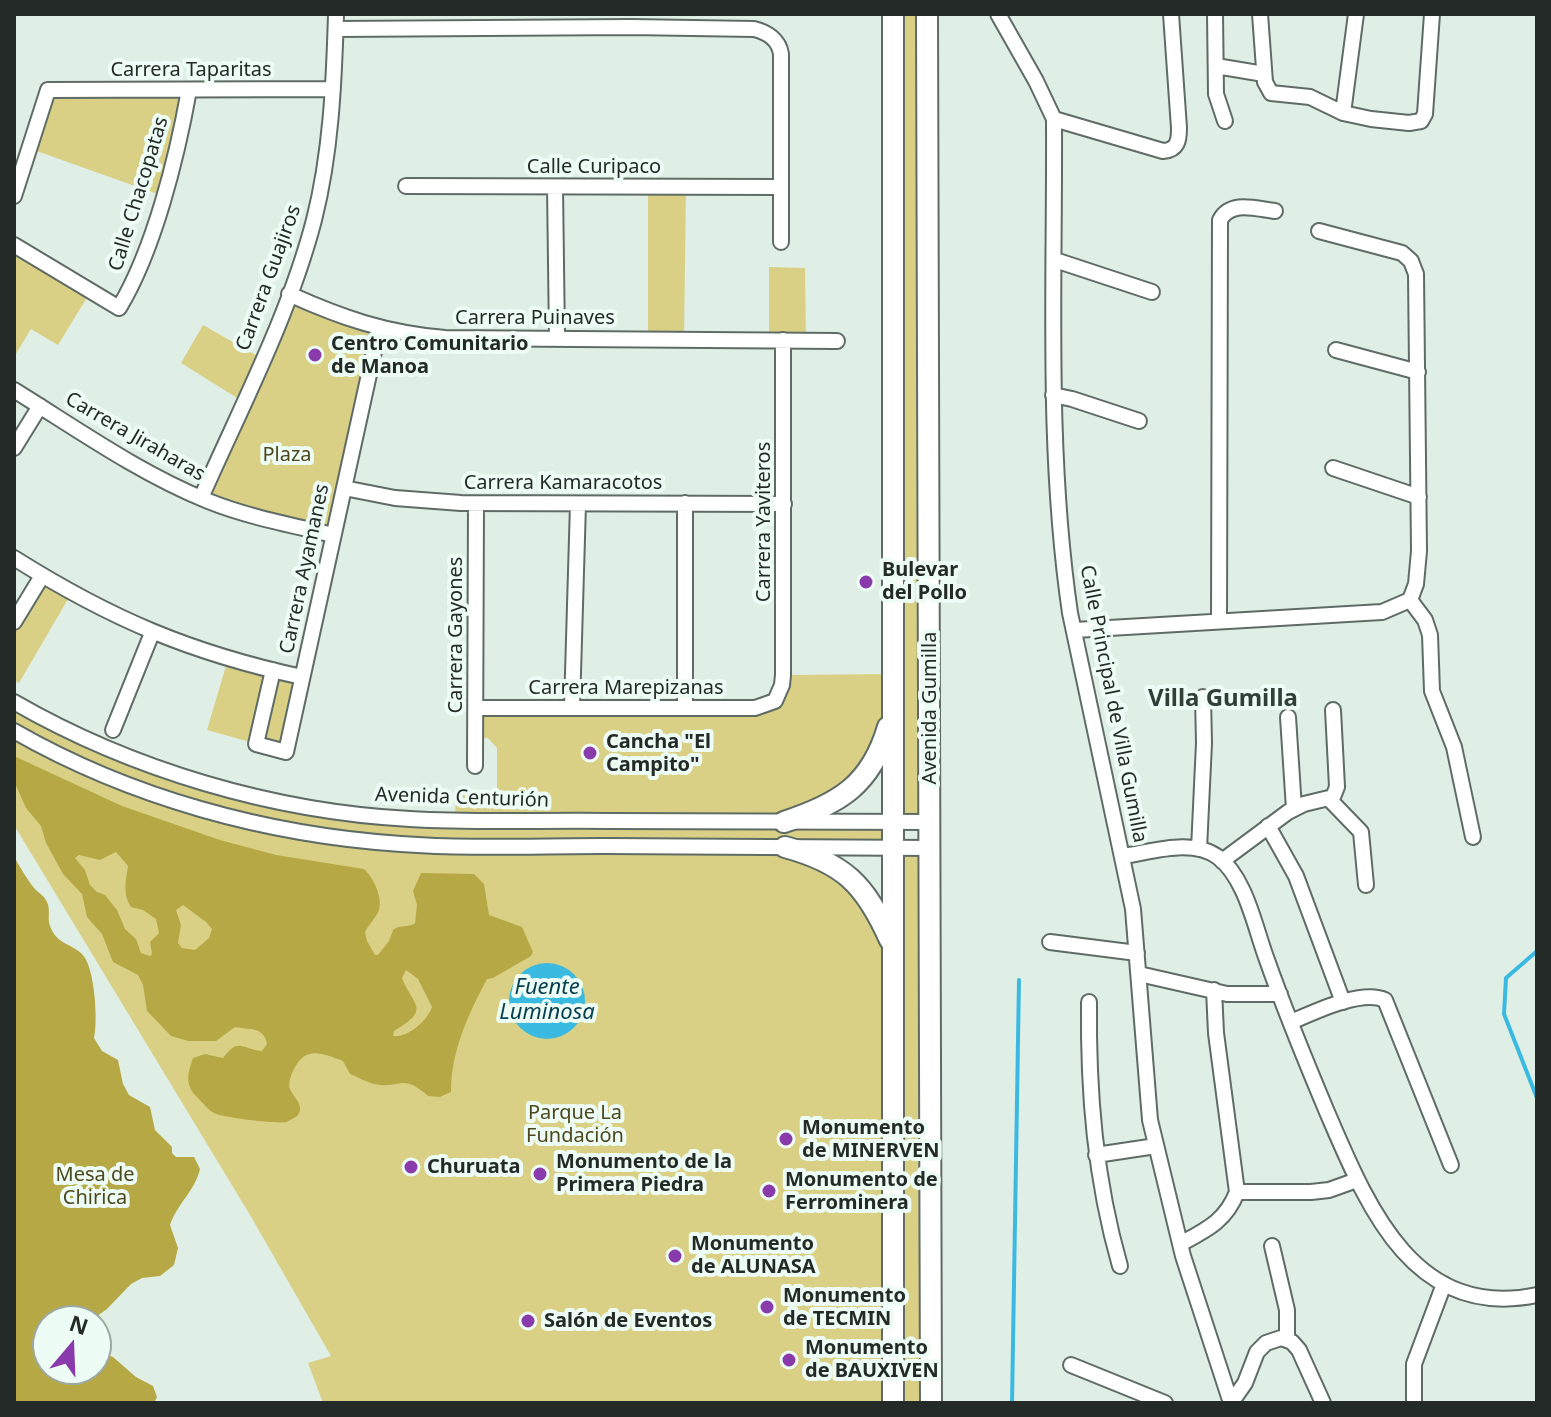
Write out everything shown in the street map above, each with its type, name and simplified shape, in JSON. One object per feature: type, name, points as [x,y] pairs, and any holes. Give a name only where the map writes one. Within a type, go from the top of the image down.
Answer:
[{"type":"main road","name":"Avenida Gumilla","points":[[893,14],[893,1403]]},
{"type":"main road","name":"Avenida Gumilla","points":[[927,14],[931,1403]]},
{"type":"main road","points":[[784,822],[820,810],[854,789],[875,759],[893,711]]},
{"type":"main road","points":[[785,847],[821,859],[855,880],[870,900],[893,947]]},
{"type":"street","name":"Calle Principal de Villa Gumilla","points":[[998,14],[1054,119],[1053,395],[1065,577],[1133,909],[1150,1120],[1180,1244],[1231,1403]]},
{"type":"street","points":[[1054,119],[1163,151],[1174,147],[1179,141],[1179,128],[1171,14]]},
{"type":"street","points":[[1215,14],[1216,94],[1225,121]]},
{"type":"street","points":[[1260,14],[1264,74],[1271,93],[1310,97],[1343,113],[1387,121],[1421,121],[1425,114],[1432,14]]},
{"type":"street","points":[[1343,113],[1356,14]]},
{"type":"street","points":[[336,21],[761,30],[772,37],[781,54],[781,242]]},
{"type":"street","name":"Carrera Guajiros","points":[[201,498],[289,294],[307,244],[325,165],[336,21]]},
{"type":"street","points":[[1216,66],[1264,74]]},
{"type":"street","name":"Carrera Taparitas","points":[[14,196],[48,90],[333,89]]},
{"type":"street","name":"Calle Chacopatas","points":[[14,245],[119,308],[138,269],[161,204],[176,155],[189,90]]},
{"type":"street","name":"Calle Curipaco","points":[[406,186],[781,187]]},
{"type":"street","points":[[555,187],[557,339]]},
{"type":"street","points":[[1219,621],[1220,220],[1226,211],[1234,207],[1275,211]]},
{"type":"street","points":[[1319,231],[1402,253],[1411,261],[1416,274],[1418,573],[1410,600]]},
{"type":"street","points":[[1055,260],[1152,292]]},
{"type":"street","name":"Carrera Puinaves","points":[[289,294],[356,323],[445,338],[837,341]]},
{"type":"street","name":"Carrera Ayamanes","points":[[273,670],[256,744],[286,752],[379,329]]},
{"type":"street","name":"Carrera Yaviteros","points":[[775,701],[783,675],[783,340]]},
{"type":"street","points":[[1336,350],[1418,372]]},
{"type":"street","name":"Carrera Jiraharas","points":[[14,390],[148,472],[201,498],[333,535]]},
{"type":"street","points":[[1053,395],[1139,421]]},
{"type":"street","points":[[14,448],[40,406]]},
{"type":"street","points":[[1333,468],[1419,497]]},
{"type":"street","name":"Carrera Kamaracotos","points":[[344,488],[395,498],[476,504],[784,504]]},
{"type":"street","points":[[685,503],[685,708]]},
{"type":"street","name":"Carrera Gayones","points":[[475,766],[476,504]]},
{"type":"street","points":[[572,707],[578,504]]},
{"type":"street","points":[[14,558],[102,610],[152,633],[223,657],[302,677]]},
{"type":"street","points":[[14,622],[42,576]]},
{"type":"street","points":[[1075,630],[1382,612],[1410,600]]},
{"type":"street","points":[[1410,600],[1425,620],[1430,635],[1432,691],[1454,747],[1473,837]]},
{"type":"street","points":[[113,730],[152,633]]},
{"type":"street","points":[[1199,849],[1203,697]]},
{"type":"street","name":"Carrera Marepizanas","points":[[476,708],[755,708],[775,701]]},
{"type":"street","name":"Avenida Centurión","points":[[14,702],[98,744],[175,773],[250,795],[328,810],[423,820],[930,822]]},
{"type":"street","points":[[1330,800],[1337,787],[1333,710]]},
{"type":"street","points":[[1288,717],[1294,809]]},
{"type":"street","points":[[14,731],[84,766],[183,803],[298,832],[400,844],[471,847],[930,848]]},
{"type":"street","points":[[1222,861],[1294,809],[1304,804],[1330,800]]},
{"type":"street","points":[[1330,800],[1361,832],[1366,885]]},
{"type":"street","points":[[1268,826],[1296,876],[1343,1002]]},
{"type":"street","points":[[1123,856],[1176,848],[1199,849],[1230,868],[1357,1180],[1392,1241],[1415,1265],[1466,1295],[1492,1299],[1537,1295]]},
{"type":"street","points":[[1050,942],[1137,953]]},
{"type":"street","points":[[1139,974],[1246,995],[1280,994]]},
{"type":"street","points":[[1180,1244],[1218,1223],[1237,1192],[1215,1021],[1214,990]]},
{"type":"street","points":[[1291,1022],[1343,1002],[1379,997],[1387,1002],[1451,1165]]},
{"type":"street","points":[[1089,1002],[1090,1082],[1096,1155],[1108,1223],[1120,1266]]},
{"type":"street","points":[[1096,1155],[1156,1146]]},
{"type":"street","points":[[1237,1192],[1311,1192],[1329,1190],[1357,1180]]},
{"type":"street","points":[[1272,1246],[1287,1310],[1287,1339]]},
{"type":"street","points":[[1414,1403],[1414,1364],[1444,1284]]},
{"type":"street","points":[[1231,1403],[1245,1383],[1261,1347],[1271,1340],[1287,1339],[1299,1350],[1323,1403]]},
{"type":"street","points":[[1071,1365],[1165,1403]]},
{"type":"green space","points":[[894,14],[925,14],[928,820],[894,820]]},
{"type":"green space","points":[[48,90],[189,90],[163,196],[31,149]]},
{"type":"green space","points":[[648,189],[686,189],[684,338],[648,338]]},
{"type":"green space","points":[[14,245],[91,291],[58,345],[31,329],[14,357]]},
{"type":"green space","points":[[769,267],[805,268],[806,340],[769,339]]},
{"type":"green space","name":"Plaza","points":[[289,294],[379,329],[333,535],[201,498]]},
{"type":"green space","points":[[203,325],[261,358],[242,401],[181,363]]},
{"type":"green space","points":[[43,577],[71,594],[19,683],[14,680],[14,624]]},
{"type":"green space","points":[[228,659],[302,677],[286,752],[207,730]]},
{"type":"green space","name":"Parque La Fundación","points":[[891,674],[891,711],[874,759],[806,814],[893,822],[893,848],[790,847],[836,866],[893,947],[893,1403],[323,1403],[308,1363],[331,1356],[250,1215],[14,825],[14,702],[65,728],[250,795],[455,820],[456,790],[497,790],[497,748],[488,738],[476,737],[477,709],[766,708],[785,675]]},
{"type":"green space","points":[[14,756],[122,806],[220,840],[276,855],[364,869],[374,882],[380,899],[378,913],[365,932],[375,955],[389,941],[393,930],[415,923],[417,905],[413,891],[421,873],[474,874],[484,884],[489,915],[522,927],[533,952],[531,956],[487,979],[457,1048],[451,1092],[440,1097],[428,1096],[406,1083],[374,1084],[350,1074],[343,1061],[315,1053],[303,1057],[291,1077],[290,1089],[300,1109],[297,1116],[282,1122],[219,1115],[207,1108],[190,1088],[189,1073],[193,1058],[205,1054],[223,1058],[237,1046],[262,1051],[267,1044],[263,1034],[235,1027],[216,1041],[188,1041],[171,1036],[147,1011],[143,985],[138,975],[113,962],[102,934],[87,917],[82,894],[63,874],[46,843],[41,826],[26,808],[14,781]],"holes":[[[116,852],[128,866],[128,902],[131,907],[143,910],[156,919],[159,933],[150,942],[150,956],[141,953],[136,939],[125,929],[117,910],[105,895],[90,885],[85,870],[75,858],[79,855],[100,860]],[[183,905],[212,929],[209,938],[195,950],[182,948],[178,943],[181,925],[176,910]],[[406,970],[418,979],[432,1007],[416,1028],[393,1036],[394,1031],[406,1024],[416,1012],[402,978]]]},
{"type":"green space","points":[[894,849],[928,850],[930,1403],[895,1403]]},
{"type":"green space","name":"Mesa de Chirica","points":[[14,857],[47,902],[53,932],[60,940],[78,950],[86,960],[94,994],[94,1038],[102,1051],[118,1060],[123,1084],[129,1095],[150,1107],[155,1130],[172,1147],[172,1153],[176,1157],[194,1157],[200,1169],[170,1225],[178,1248],[174,1265],[160,1276],[142,1278],[131,1284],[111,1305],[32,1305],[32,1385],[112,1385],[112,1357],[136,1377],[153,1386],[157,1397],[154,1403],[14,1403]]},
{"type":"water","name":"Fuente Luminosa","points":[[555,963],[568,969],[579,980],[585,1001],[583,1016],[568,1033],[555,1039],[539,1039],[526,1033],[511,1016],[509,993],[515,980],[532,965]]},
{"type":"waterway","points":[[1537,951],[1506,978],[1504,1014],[1537,1098]]},
{"type":"waterway","points":[[1012,1403],[1019,980]]},
{"type":"place","name":"Centro Comunitario de Manoa","points":[[315,355]]},
{"type":"place","name":"Bulevar del Pollo","points":[[866,582]]},
{"type":"place","name":"Cancha \"El Campito\"","points":[[590,753]]},
{"type":"place","name":"Monumento de MINERVEN","points":[[786,1139]]},
{"type":"place","name":"Churuata","points":[[411,1167]]},
{"type":"place","name":"Monumento de la Primera Piedra","points":[[540,1174]]},
{"type":"place","name":"Monumento de Ferrominera","points":[[769,1191]]},
{"type":"place","name":"Monumento de ALUNASA","points":[[675,1256]]},
{"type":"place","name":"Monumento de TECMIN","points":[[767,1307]]},
{"type":"place","name":"Salón de Eventos","points":[[528,1321]]},
{"type":"place","name":"Monumento de BAUXIVEN","points":[[789,1360]]},
{"type":"district","name":"Villa Gumilla","points":[[1223,699]]}]
